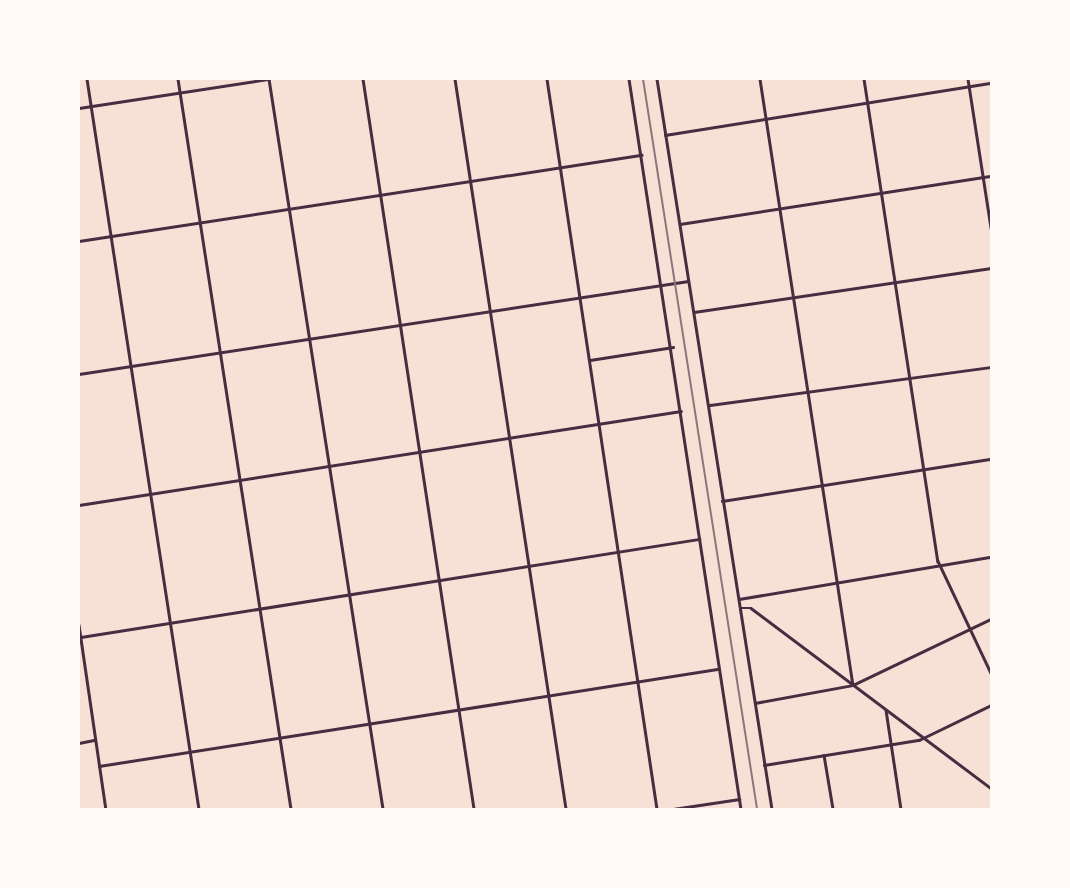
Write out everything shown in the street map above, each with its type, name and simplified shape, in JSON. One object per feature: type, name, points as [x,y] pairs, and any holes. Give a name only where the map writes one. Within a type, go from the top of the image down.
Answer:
[{"type":"street","points":[[87,79],[199,809]]},
{"type":"street","points":[[178,79],[291,809]]},
{"type":"street","points":[[79,108],[269,79],[383,809]]},
{"type":"street","points":[[363,79],[474,809]]},
{"type":"street","points":[[454,79],[566,809]]},
{"type":"street","points":[[547,79],[657,809]]},
{"type":"street","points":[[629,79],[673,347],[718,670],[741,809]]},
{"type":"street","points":[[657,79],[772,809]]},
{"type":"street","points":[[760,79],[853,685]]},
{"type":"street","points":[[864,79],[940,565],[991,673]]},
{"type":"street","points":[[968,79],[991,228]]},
{"type":"street","points":[[665,135],[991,83]]},
{"type":"street","points":[[79,241],[641,155]]},
{"type":"street","points":[[680,223],[991,176]]},
{"type":"street","points":[[694,312],[991,268]]},
{"type":"street","points":[[79,374],[580,295],[688,281]]},
{"type":"street","points":[[590,360],[673,347]]},
{"type":"street","points":[[709,405],[991,367]]},
{"type":"street","points":[[79,505],[681,411]]},
{"type":"street","points":[[722,501],[991,460]]},
{"type":"street","points":[[81,637],[699,539]]},
{"type":"street","points":[[738,599],[991,557]]},
{"type":"street","points":[[740,608],[751,608],[991,788]]},
{"type":"street","points":[[755,702],[853,685],[991,619]]},
{"type":"street","points":[[79,625],[106,809]]},
{"type":"street","points":[[99,766],[718,670]]},
{"type":"street","points":[[79,674],[85,673]]},
{"type":"street","points":[[764,765],[926,738],[991,705]]},
{"type":"street","points":[[886,710],[901,809]]},
{"type":"street","points":[[79,743],[95,740]]},
{"type":"street","points":[[824,755],[833,809]]},
{"type":"street","points":[[673,809],[739,799]]},
{"type":"railway","points":[[643,79],[757,809]]}]
